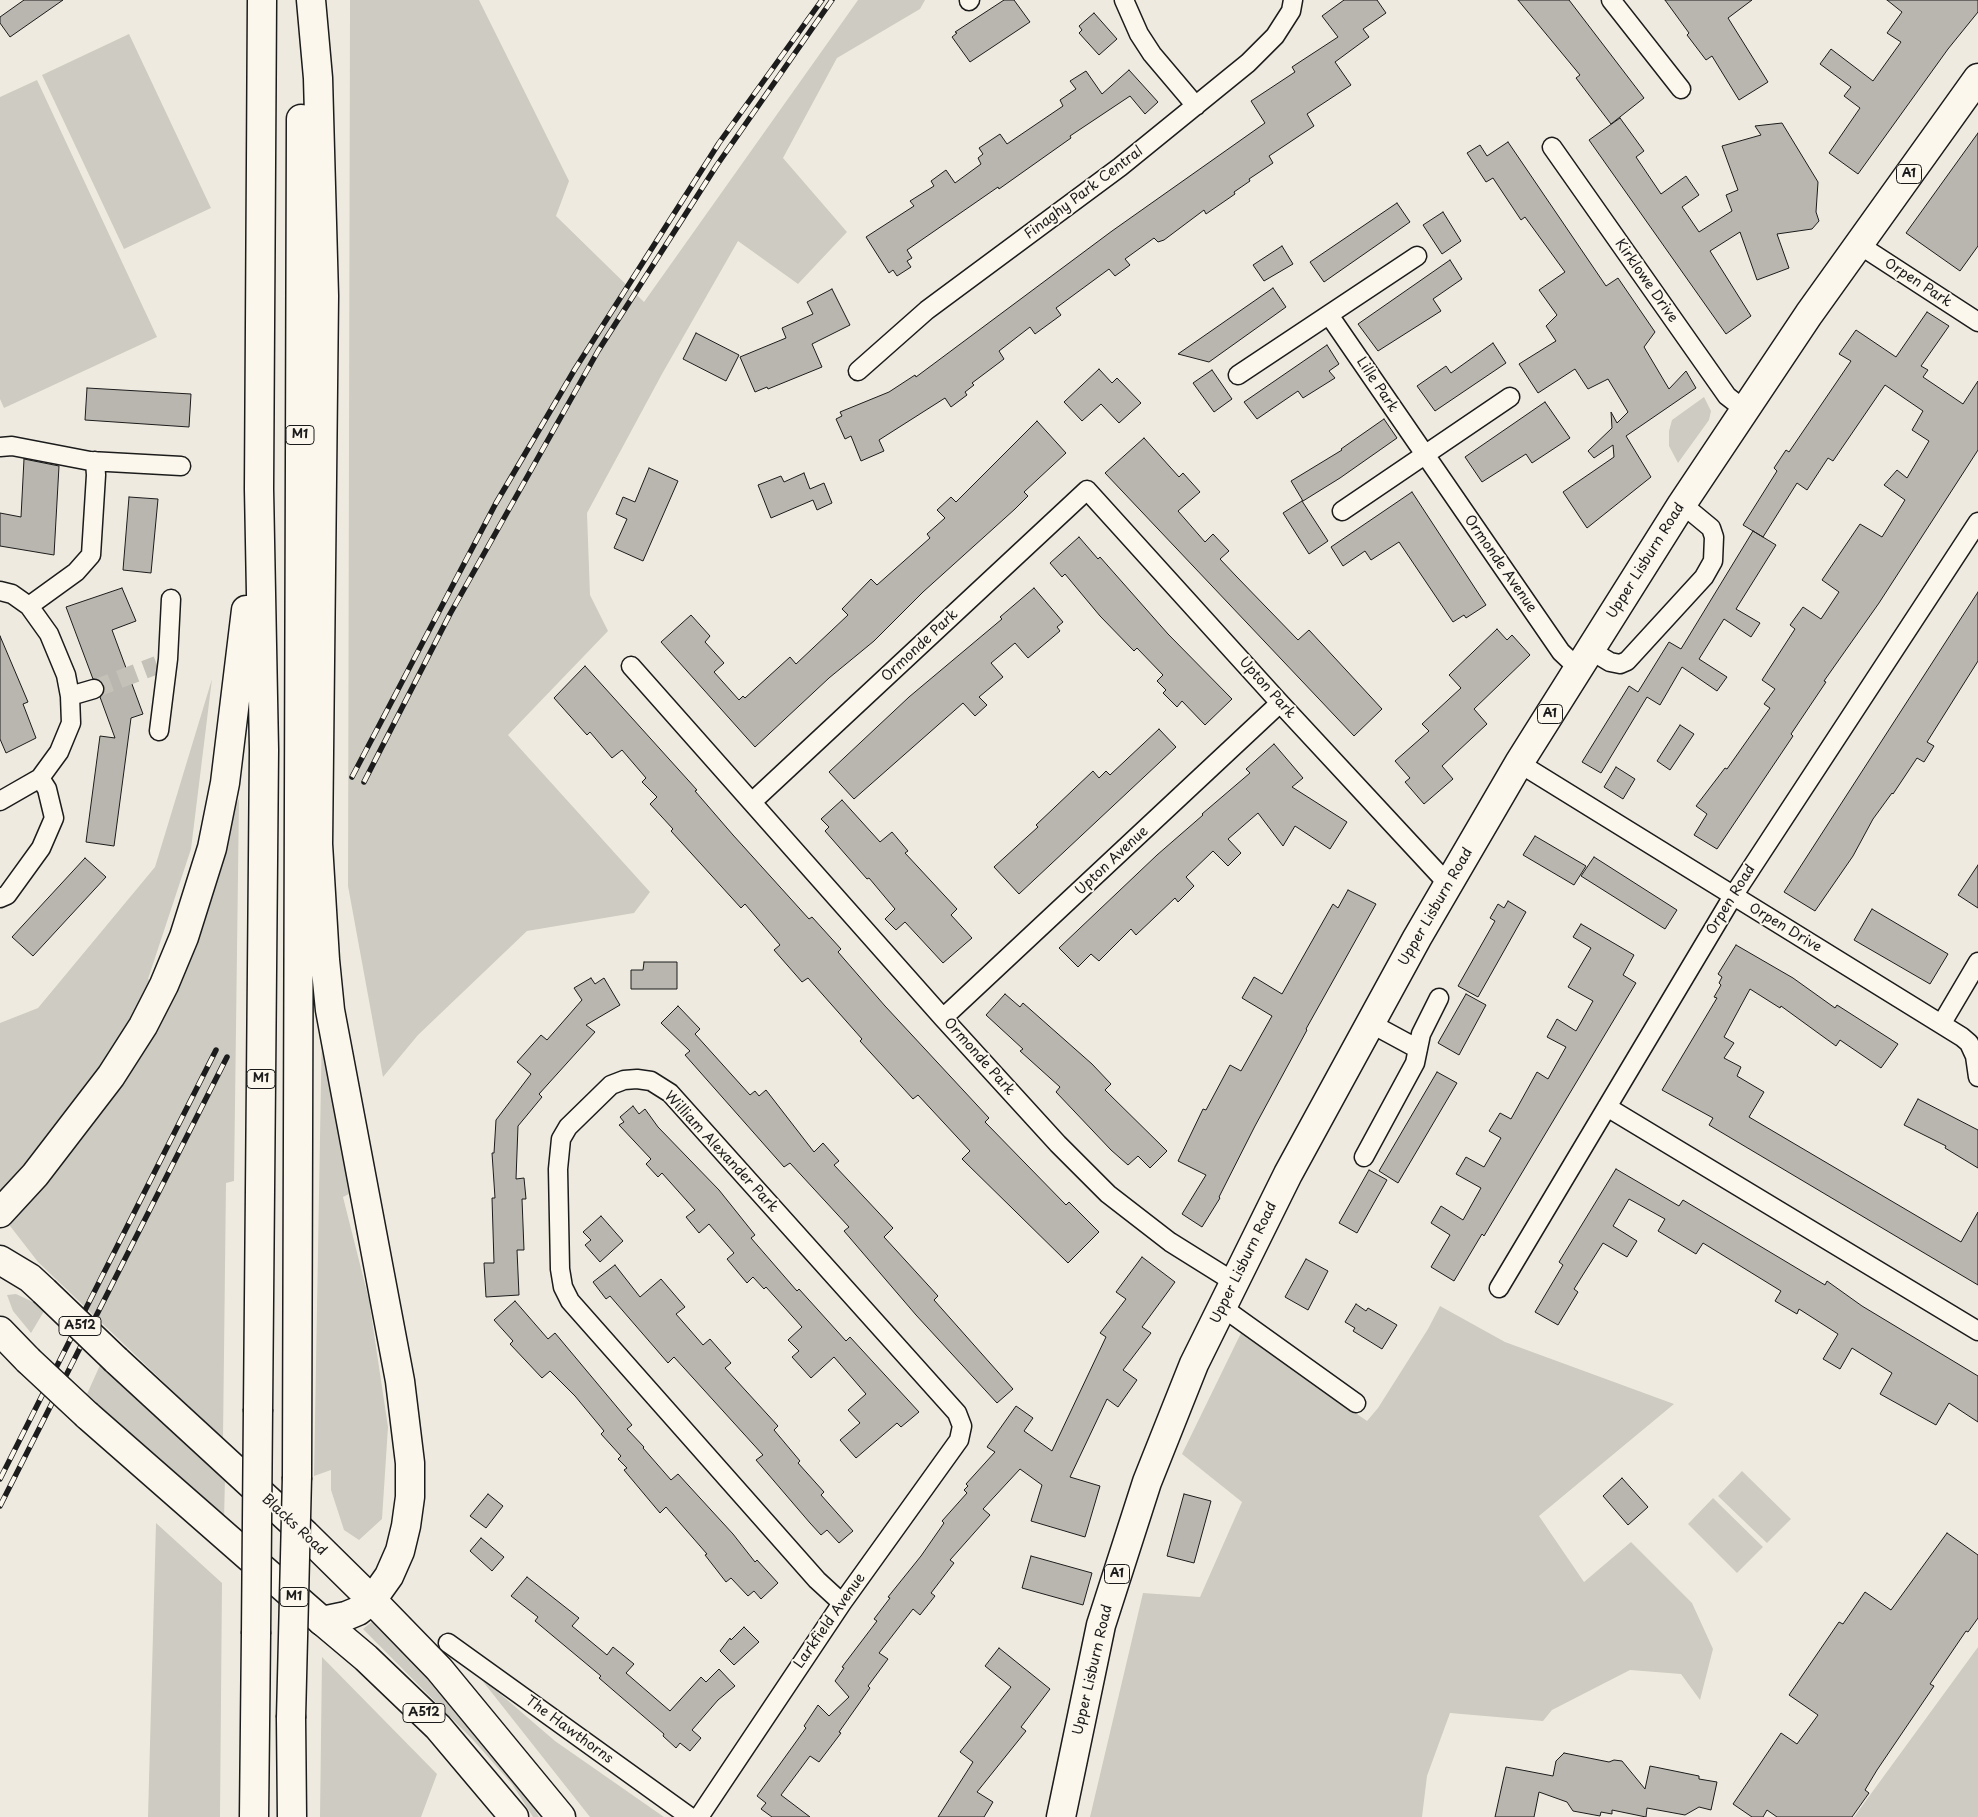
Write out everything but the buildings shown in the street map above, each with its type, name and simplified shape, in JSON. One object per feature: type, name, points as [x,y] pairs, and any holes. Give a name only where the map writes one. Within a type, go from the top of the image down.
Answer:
[{"type":"main road","name":"M1","points":[[254,1817],[264,750],[259,489],[262,0]]},
{"type":"main road","name":"M1","points":[[292,1817],[291,1718],[297,1476],[302,0]]},
{"type":"main road","points":[[312,0],[318,78],[324,296],[318,844],[325,960],[330,1010],[400,1381],[410,1463],[410,1497],[400,1551],[390,1576],[372,1600],[346,1616],[322,1621]]},
{"type":"main road","name":"Upper Lisburn Road","points":[[1061,1817],[1101,1625],[1124,1549],[1172,1417],[1194,1364],[1288,1174],[1370,1022],[1448,884],[1519,764],[1682,504],[1858,244],[1978,78]]},
{"type":"main road","points":[[0,1213],[9,1194],[89,1107],[112,1076],[143,1026],[164,985],[200,892],[212,848],[225,783],[237,695],[259,489]]},
{"type":"main road","name":"Blacks Road","points":[[0,1260],[30,1278],[298,1528],[372,1600],[439,1669],[561,1817]]},
{"type":"main road","name":"A512","points":[[0,1331],[17,1355],[366,1658],[438,1727],[514,1817]]},
{"type":"street","points":[[1124,0],[1139,34],[1152,54],[1196,106]]},
{"type":"street","name":"Finaghy Park Central","points":[[858,371],[927,310],[1120,167],[1248,63],[1275,36],[1291,11],[1293,0]]},
{"type":"street","points":[[1611,0],[1681,89]]},
{"type":"street","name":"Kirklowe Drive","points":[[1552,148],[1727,396],[1745,410]]},
{"type":"street","name":"Orpen Park","points":[[1858,244],[1978,322]]},
{"type":"street","points":[[1238,375],[1417,256]]},
{"type":"street","name":"Lille Park","points":[[1329,315],[1424,455]]},
{"type":"street","points":[[1342,511],[1510,397]]},
{"type":"street","points":[[0,447],[12,446],[95,461],[181,466]]},
{"type":"street","name":"Ormonde Avenue","points":[[1424,455],[1561,652],[1584,660],[1620,664],[1627,661],[1704,577],[1713,561],[1714,537],[1711,528],[1682,504]]},
{"type":"street","points":[[29,606],[76,572],[91,555],[96,475],[95,461]]},
{"type":"street","name":"Upton Park","points":[[1087,490],[1280,703],[1448,884]]},
{"type":"street","name":"Ormonde Park","points":[[752,802],[1087,490]]},
{"type":"street","name":"Orpen Road","points":[[1499,1288],[1733,896],[1978,522]]},
{"type":"street","points":[[0,592],[12,594],[29,606],[49,634],[66,675],[70,696],[70,723],[59,752],[40,778],[0,801]]},
{"type":"street","points":[[159,731],[163,662],[171,599]]},
{"type":"street","name":"Ormonde Park","points":[[631,666],[1058,1144],[1108,1194],[1170,1242],[1234,1282]]},
{"type":"street","points":[[70,696],[94,689]]},
{"type":"street","name":"Upton Avenue","points":[[944,1018],[1280,703]]},
{"type":"street","name":"Orpen Drive","points":[[1519,764],[1942,1023],[1969,1043],[1975,1056],[1978,1077]]},
{"type":"street","points":[[0,898],[7,895],[41,848],[54,818],[47,789],[40,778]]},
{"type":"street","points":[[1942,1023],[1978,962]]},
{"type":"street","points":[[1364,1157],[1415,1063],[1421,1034],[1439,998]]},
{"type":"street","points":[[1370,1022],[1418,1049]]},
{"type":"street","name":"William Alexander Park","points":[[842,1603],[817,1580],[570,1301],[563,1288],[560,1270],[558,1169],[558,1151],[568,1127],[611,1085],[624,1080],[637,1079],[651,1082],[670,1093],[956,1413],[962,1426]]},
{"type":"street","points":[[1607,1107],[1978,1331]]},
{"type":"street","points":[[1222,1307],[1356,1403]]},
{"type":"street","name":"Larkfield Avenue","points":[[699,1817],[842,1603],[960,1440],[962,1426]]},
{"type":"street","name":"The Hawthorns","points":[[448,1644],[690,1817]]},
{"type":"shaded area","points":[[350,0],[479,0],[569,181],[556,216],[644,302],[858,0],[925,0],[920,9],[837,58],[783,158],[847,232],[798,284],[738,241],[662,374],[587,513],[590,595],[608,631],[508,735],[650,892],[634,913],[527,931],[418,1035],[383,1077],[348,886]]},
{"type":"shaded area","points":[[129,34],[211,208],[124,249],[42,75]]},
{"type":"shaded area","points":[[37,80],[157,337],[4,408],[0,399],[0,97]]},
{"type":"shaded area","points":[[1704,397],[1711,411],[1709,420],[1678,463],[1669,446],[1669,431],[1672,420]]},
{"type":"shaded area","points":[[212,679],[191,849],[148,979],[171,996],[205,912],[225,853],[236,804],[239,799],[234,1181],[226,1183],[223,1439],[38,1262],[0,1213],[0,1023],[38,1008],[155,867]]},
{"type":"shaded area","points":[[322,1024],[353,1192],[343,1197],[369,1300],[388,1427],[382,1519],[359,1540],[344,1530],[331,1490],[331,1470],[314,1476]]},
{"type":"shaded area","points":[[16,1294],[46,1308],[31,1333],[13,1311],[7,1295]]},
{"type":"shaded area","points":[[1440,1306],[1505,1342],[1674,1404],[1539,1516],[1584,1582],[1631,1542],[1692,1603],[1713,1649],[1700,1700],[1681,1674],[1630,1670],[1552,1710],[1543,1721],[1450,1713],[1427,1776],[1422,1817],[1090,1817],[1143,1593],[1200,1597],[1242,1502],[1182,1454],[1241,1333],[1367,1421],[1378,1408],[1428,1329]]},
{"type":"shaded area","points":[[101,1363],[225,1477],[224,1521],[87,1394]]},
{"type":"shaded area","points":[[1742,1471],[1791,1519],[1767,1543],[1718,1496]]},
{"type":"shaded area","points":[[1713,1498],[1763,1547],[1737,1573],[1688,1524]]},
{"type":"shaded area","points":[[156,1523],[222,1583],[220,1817],[148,1817]]},
{"type":"shaded area","points":[[375,1619],[516,1778],[539,1817],[533,1817],[512,1784],[474,1741],[363,1629]]},
{"type":"shaded area","points":[[1978,1647],[1978,1817],[1854,1817]]},
{"type":"shaded area","points":[[322,1657],[437,1774],[421,1817],[320,1817]]},
{"type":"shaded area","points":[[477,1674],[555,1741],[664,1817],[590,1817]]},
{"type":"tunnel","points":[[94,689],[157,665]]},
{"type":"railway","points":[[352,777],[496,503],[575,369],[719,143],[822,0]]},
{"type":"railway","points":[[364,782],[450,614],[598,351],[717,165],[832,0]]},
{"type":"railway","points":[[0,1479],[216,1050]]},
{"type":"railway","points":[[0,1506],[227,1057]]}]
